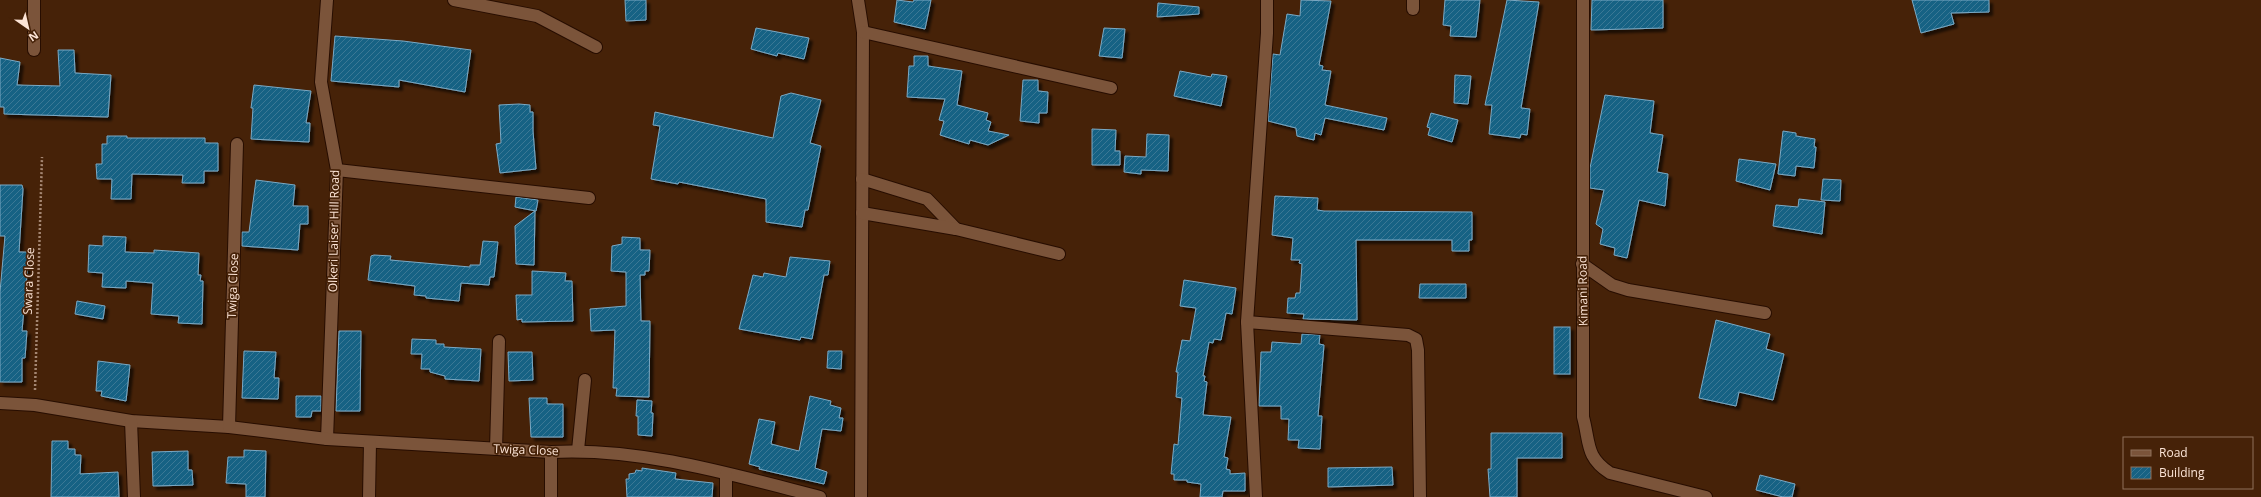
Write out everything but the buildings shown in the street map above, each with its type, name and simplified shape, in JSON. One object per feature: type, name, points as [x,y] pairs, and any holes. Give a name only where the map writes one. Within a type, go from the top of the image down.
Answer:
[{"type":"street","points":[[34,0],[34,50]]},
{"type":"street","name":"Olkeri Laiser Hill Road","points":[[327,0],[321,82],[337,170],[327,439]]},
{"type":"street","points":[[454,0],[537,16],[596,46]]},
{"type":"street","points":[[858,0],[863,32],[861,497]]},
{"type":"street","points":[[1256,497],[1247,322],[1267,33],[1267,0]]},
{"type":"street","name":"Kimani Road","points":[[1583,0],[1583,417],[1586,430],[1586,441],[1598,466],[1610,473],[1706,497]]},
{"type":"street","points":[[863,32],[1111,88]]},
{"type":"street","name":"Twiga Close","points":[[229,427],[237,144]]},
{"type":"street","points":[[337,170],[589,198]]},
{"type":"street","points":[[862,179],[927,199],[956,229]]},
{"type":"street","points":[[862,213],[956,229],[1059,254]]},
{"type":"street","points":[[1582,264],[1612,285],[1628,290],[1765,313]]},
{"type":"street","points":[[1247,322],[1408,334],[1416,339],[1418,350],[1420,497]]},
{"type":"street","points":[[496,449],[499,341]]},
{"type":"street","points":[[578,450],[585,380]]},
{"type":"street","name":"Twiga Close","points":[[0,404],[35,405],[131,421],[229,427],[327,439],[551,452],[578,450],[653,459],[726,474],[820,497]]},
{"type":"street","points":[[131,421],[134,497]]},
{"type":"street","points":[[370,442],[370,497]]},
{"type":"street","points":[[550,497],[551,452]]},
{"type":"street","points":[[726,474],[726,497]]},
{"type":"path","name":"Swara Close","points":[[35,405],[42,157]]}]
